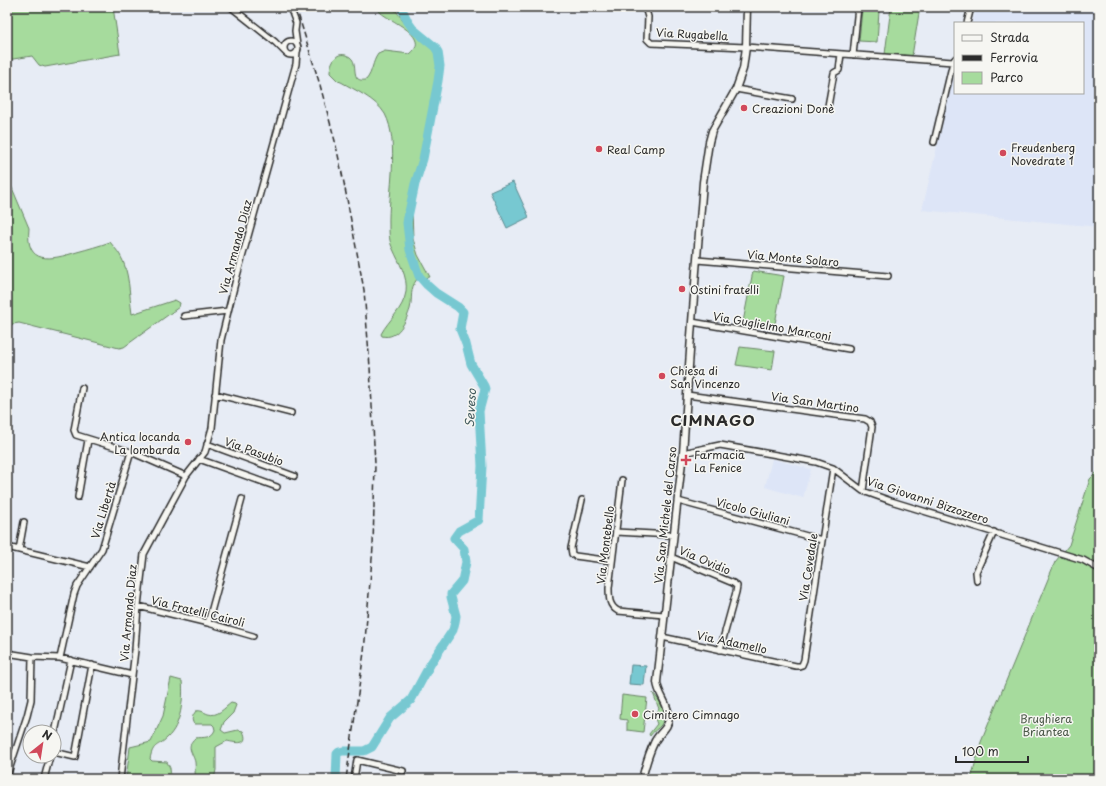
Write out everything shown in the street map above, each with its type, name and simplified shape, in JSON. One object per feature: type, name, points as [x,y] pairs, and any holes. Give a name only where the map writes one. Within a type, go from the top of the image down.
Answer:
[{"type":"street","points":[[231,7],[275,42],[296,64]]},
{"type":"street","points":[[287,54],[294,55],[297,52],[295,31],[296,23],[290,7]]},
{"type":"street","name":"Via Rugabella","points":[[645,7],[648,17],[647,39],[651,43],[746,47],[954,61]]},
{"type":"street","name":"Via San Michele del Carso","points":[[642,779],[647,760],[655,740],[664,730],[669,720],[668,710],[657,687],[657,682],[683,453],[702,194],[708,149],[712,132],[736,89],[743,69],[746,47],[747,7]]},
{"type":"street","points":[[853,55],[858,7]]},
{"type":"street","points":[[966,22],[971,7]]},
{"type":"street","points":[[287,54],[284,48],[295,31]]},
{"type":"street","points":[[275,42],[294,42],[297,45]]},
{"type":"street","name":"Via Armando Diaz","points":[[120,779],[144,554],[186,476],[205,452],[212,428],[221,340],[296,64],[297,52]]},
{"type":"street","points":[[828,106],[834,73],[839,70],[841,54]]},
{"type":"street","points":[[934,142],[954,61]]},
{"type":"street","points":[[736,89],[792,99]]},
{"type":"street","name":"Via Monte Solaro","points":[[697,260],[888,276]]},
{"type":"street","points":[[184,316],[228,311]]},
{"type":"street","name":"Via Guglielmo Marconi","points":[[692,322],[849,349]]},
{"type":"street","points":[[82,388],[74,430],[76,435],[88,440],[131,452],[186,476]]},
{"type":"street","points":[[215,394],[291,413]]},
{"type":"street","name":"Via San Martino","points":[[687,395],[865,419],[870,422],[872,427],[863,491]]},
{"type":"street","points":[[78,497],[88,440]]},
{"type":"street","name":"Via Pasubio","points":[[207,444],[294,476]]},
{"type":"street","name":"Via Giovanni Bizzozzero","points":[[683,453],[720,446],[816,462],[833,468],[863,491],[1083,560],[1099,569]]},
{"type":"street","name":"Via Libertà","points":[[60,658],[74,594],[77,586],[102,550],[131,452]]},
{"type":"street","points":[[199,458],[277,488]]},
{"type":"street","name":"Via Cevedale","points":[[799,666],[802,665],[804,660],[833,468]]},
{"type":"street","name":"Via Montebello","points":[[622,480],[612,561],[609,600],[618,611],[664,615]]},
{"type":"street","points":[[208,622],[242,499]]},
{"type":"street","points":[[582,500],[571,548],[572,554],[575,556],[612,561]]},
{"type":"street","name":"Vicolo Giuliani","points":[[678,501],[822,540]]},
{"type":"street","points":[[19,550],[24,522]]},
{"type":"street","points":[[616,532],[673,535]]},
{"type":"street","points":[[977,580],[976,572],[994,532]]},
{"type":"street","points":[[7,547],[90,566]]},
{"type":"street","name":"Via Ovidio","points":[[671,557],[737,586],[720,650]]},
{"type":"street","name":"Via Fratelli Cairoli","points":[[138,606],[208,622],[253,636]]},
{"type":"street","name":"Via Adamello","points":[[662,637],[799,666]]},
{"type":"street","points":[[7,653],[32,657],[60,658],[132,674]]},
{"type":"street","points":[[7,776],[9,761],[27,716],[31,700],[32,657]]},
{"type":"street","points":[[57,724],[71,660]]},
{"type":"street","points":[[62,754],[75,757],[92,665]]},
{"type":"street","points":[[354,779],[356,760],[403,771]]},
{"type":"street","points":[[44,779],[48,764]]},
{"type":"shaded area","points":[[977,7],[1099,7],[1099,227],[922,210],[954,75],[954,94],[1084,94],[1084,22],[972,22]]},
{"type":"shaded area","points":[[772,459],[811,469],[803,498],[765,487]]},
{"type":"green space","points":[[7,7],[113,7],[120,54],[45,67],[39,65],[32,56],[7,60]]},
{"type":"green space","points":[[374,7],[392,7],[410,29],[433,49],[438,59],[438,70],[435,84],[438,86],[412,208],[413,239],[418,255],[430,277],[417,279],[412,290],[411,305],[404,324],[393,335],[388,336],[382,336],[381,334],[402,304],[406,292],[406,280],[392,246],[389,228],[393,153],[392,139],[385,114],[381,109],[371,99],[338,81],[330,73],[331,65],[335,58],[345,55],[352,59],[357,78],[360,80],[366,80],[378,54],[385,51],[410,54],[415,49],[415,39],[412,34]]},
{"type":"green space","points":[[891,7],[920,7],[912,56],[885,54]]},
{"type":"green space","points":[[862,10],[879,11],[877,42],[859,41]]},
{"type":"green space","points":[[7,176],[29,228],[31,249],[36,254],[49,258],[58,257],[110,242],[120,255],[126,269],[132,314],[175,300],[180,303],[179,307],[124,347],[119,348],[19,323],[7,326]]},
{"type":"green space","points":[[753,271],[784,276],[774,329],[743,322]]},
{"type":"green space","points":[[740,347],[775,351],[772,370],[736,365]]},
{"type":"green space","name":"Brughiera Briantea","points":[[1099,470],[1099,779],[971,779],[981,742],[1055,562],[1069,545],[1090,479]]},
{"type":"green space","points":[[171,678],[182,681],[182,704],[180,712],[176,727],[164,741],[154,748],[150,759],[152,761],[167,762],[170,768],[171,779],[126,779],[130,747],[151,742],[163,716]]},
{"type":"green space","points":[[653,693],[661,703],[664,716],[661,725],[650,736],[649,734],[657,724],[655,716],[659,709]]},
{"type":"green space","points":[[622,695],[647,698],[643,732],[627,730],[627,720],[620,719]]},
{"type":"green space","points":[[231,703],[236,705],[233,713],[224,722],[221,730],[225,733],[238,730],[243,731],[245,739],[241,742],[227,741],[216,747],[216,770],[214,779],[196,779],[195,762],[190,750],[190,744],[195,738],[209,736],[215,730],[212,724],[194,724],[192,719],[196,711],[202,711],[212,715],[221,712]]},
{"type":"water","points":[[513,182],[529,217],[507,228],[490,192]]},
{"type":"water","points":[[631,665],[646,666],[644,685],[629,684]]},
{"type":"waterway","name":"Seveso","points":[[336,779],[337,754],[343,751],[364,751],[372,747],[390,718],[411,700],[431,663],[453,630],[456,616],[451,594],[462,581],[466,562],[464,549],[454,538],[459,531],[479,520],[482,466],[479,411],[485,389],[471,364],[466,344],[460,329],[463,312],[458,307],[436,293],[419,276],[410,250],[407,223],[415,184],[423,159],[438,81],[440,66],[438,52],[435,47],[413,29],[401,7]]},
{"type":"railway","points":[[296,7],[320,85],[335,141],[344,183],[364,290],[370,367],[375,464],[373,547],[364,652],[346,779]]},
{"type":"place","name":"Creazioni Donè","points":[[744,108]]},
{"type":"place","name":"Real Camp","points":[[599,149]]},
{"type":"place","name":"Freudenberg Novedrate 1","points":[[1003,153]]},
{"type":"place","name":"Ostini fratelli","points":[[682,289]]},
{"type":"place","name":"Chiesa di San Vincenzo","points":[[662,376]]},
{"type":"place","name":"Antica locanda La lombarda","points":[[188,442]]},
{"type":"place","name":"Farmacia La Fenice","points":[[686,460]]},
{"type":"place","name":"Cimitero Cimnago","points":[[635,714]]},
{"type":"district","name":"CIMNAGO","points":[[713,419]]}]
